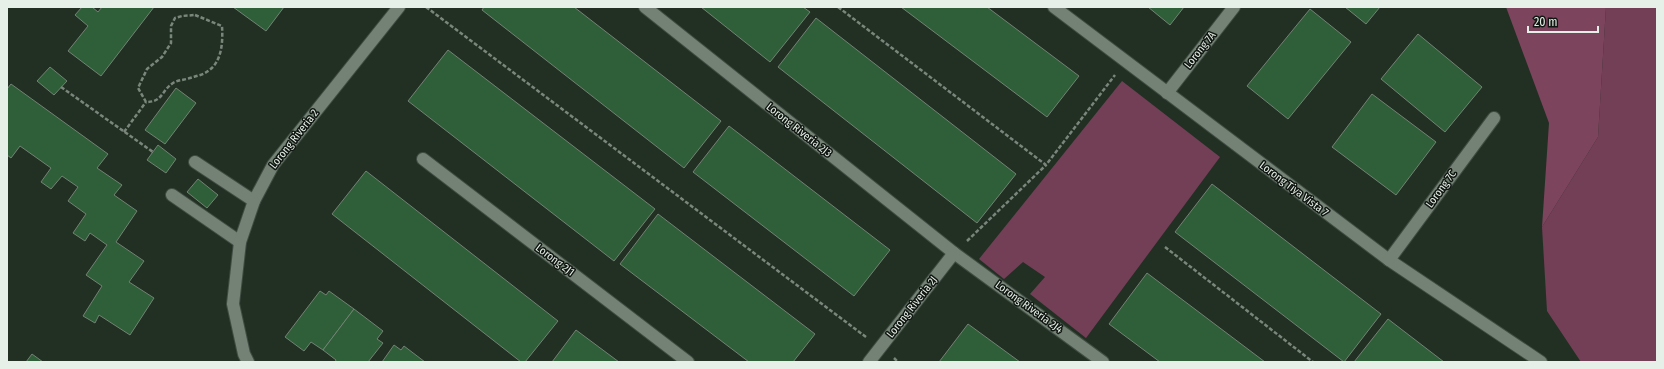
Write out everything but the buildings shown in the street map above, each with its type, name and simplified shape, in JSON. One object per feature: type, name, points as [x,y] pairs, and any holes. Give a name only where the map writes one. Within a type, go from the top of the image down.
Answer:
[{"type":"street","name":"Lorong Riveria 2","points":[[248,362],[244,354],[233,304],[240,242],[254,202],[273,165],[399,7]]},
{"type":"street","name":"Lorong Riveria 2J3","points":[[645,7],[954,253]]},
{"type":"street","name":"Lorong Tiya Vista 7","points":[[1054,7],[1389,260],[1541,362]]},
{"type":"street","name":"Lorong 7A","points":[[1167,93],[1234,7]]},
{"type":"street","name":"Lorong 7C","points":[[1389,260],[1494,118]]},
{"type":"street","name":"Lorong 2J1","points":[[423,159],[688,362]]},
{"type":"street","points":[[194,162],[254,202]]},
{"type":"street","points":[[172,195],[240,242]]},
{"type":"street","name":"Lorong Riveria 2J","points":[[870,362],[954,253]]},
{"type":"street","name":"Lorong Riveria 2J4","points":[[954,253],[1104,362]]},
{"type":"path","points":[[426,7],[898,362]]},
{"type":"path","points":[[838,7],[1046,165]]},
{"type":"path","points":[[194,15],[222,26],[223,40],[218,60],[208,72],[173,83],[167,88],[163,96],[153,102],[146,102],[138,88],[147,69],[162,57],[171,43],[171,26],[175,18],[194,15]]},
{"type":"path","points":[[954,253],[1046,165],[1125,62]]},
{"type":"path","points":[[61,88],[152,152]]},
{"type":"path","points":[[124,132],[146,102]]},
{"type":"path","points":[[1165,247],[1313,362]]},
{"type":"shaded area","points":[[1506,7],[1606,7],[1598,137],[1542,227],[1549,123]]},
{"type":"shaded area","points":[[1606,7],[1657,7],[1657,362],[1581,362],[1547,311],[1542,227],[1598,137]]},
{"type":"shaded area","points":[[1122,81],[1220,157],[1086,338],[1030,294],[1045,277],[1023,262],[1004,279],[979,259]]}]
